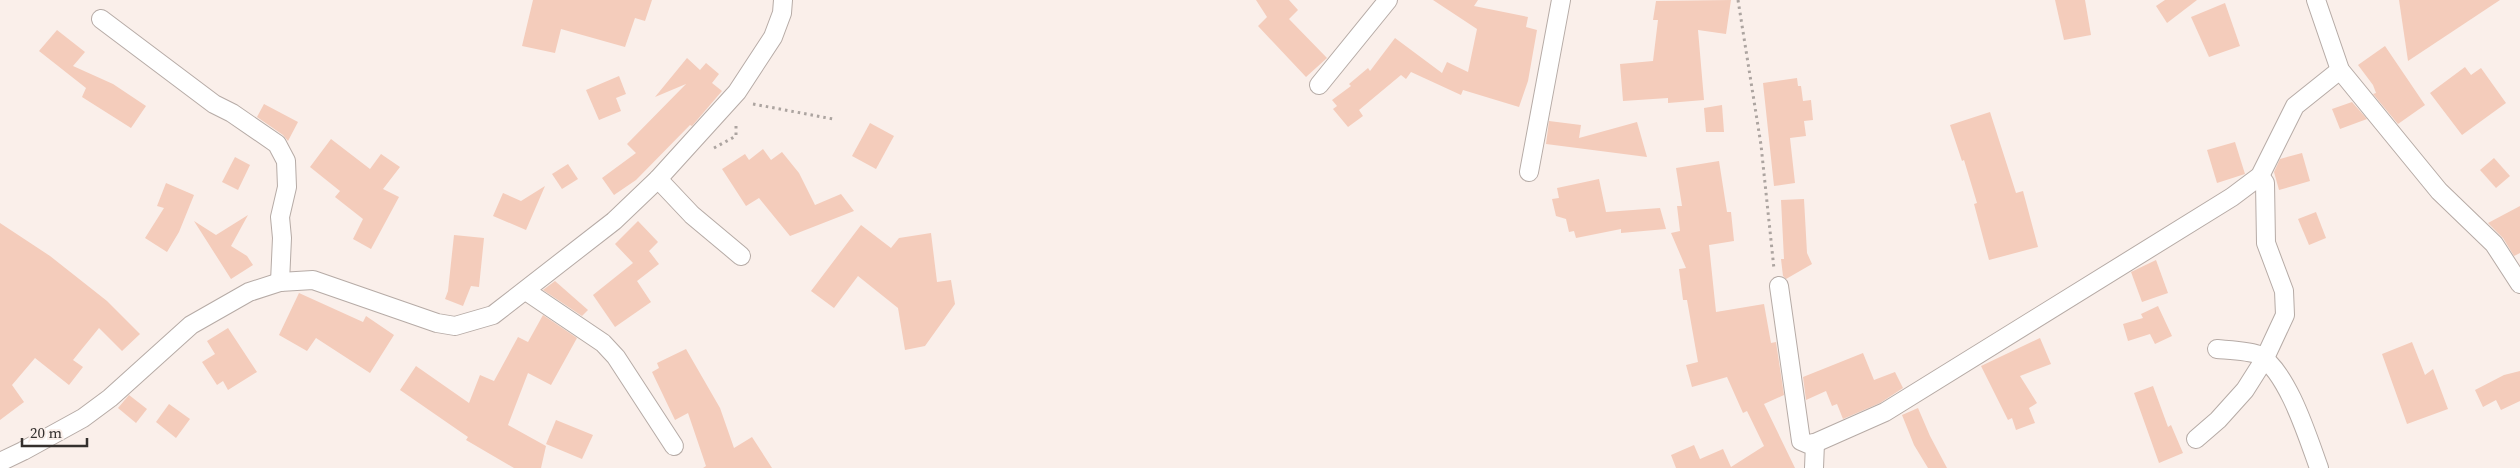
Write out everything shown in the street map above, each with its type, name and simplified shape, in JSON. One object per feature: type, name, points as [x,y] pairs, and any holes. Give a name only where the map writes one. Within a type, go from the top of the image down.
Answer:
[{"type":"street","points":[[0,462],[90,413],[110,398],[191,325],[249,292],[280,282],[313,280],[437,323],[455,326],[493,315],[526,291],[614,220],[658,179],[737,92],[773,37],[782,13],[783,0]]},
{"type":"street","points":[[1319,85],[1388,0]]},
{"type":"street","points":[[1529,172],[1561,0]]},
{"type":"street","points":[[2316,0],[2340,70],[2439,191],[2494,244],[2520,284]]},
{"type":"street","points":[[101,20],[214,104],[232,113],[277,144],[286,161],[286,187],[280,217],[282,238],[280,282]]},
{"type":"street","points":[[1779,286],[1801,441],[1808,444],[1815,443],[1885,412],[2232,198],[2260,176],[2295,106],[2340,70]]},
{"type":"street","points":[[2196,439],[2218,420],[2244,390],[2264,360],[2284,315],[2284,291],[2266,243],[2265,183],[2260,176]]},
{"type":"street","points":[[658,179],[692,215],[741,256]]},
{"type":"street","points":[[526,291],[603,343],[616,357],[674,446]]},
{"type":"street","points":[[2217,349],[2259,355],[2280,377],[2299,413],[2319,468]]},
{"type":"street","points":[[1814,468],[1815,443]]},
{"type":"path","points":[[1738,0],[1761,145],[1773,268],[1779,286]]},
{"type":"path","points":[[749,104],[833,119]]},
{"type":"building","points":[[533,0],[652,0],[645,21],[635,18],[625,47],[561,29],[555,53],[522,46]]},
{"type":"building","points":[[1256,0],[1289,0],[1298,10],[1289,19],[1327,58],[1306,77],[1258,26],[1267,17]]},
{"type":"building","points":[[1433,0],[1478,0],[1474,6],[1528,17],[1526,27],[1537,30],[1528,81],[1519,107],[1463,90],[1461,95],[1411,72],[1406,79],[1401,75],[1359,110],[1363,116],[1348,127],[1333,109],[1337,106],[1332,100],[1351,86],[1349,84],[1368,68],[1370,71],[1395,38],[1442,73],[1447,62],[1468,72],[1477,29]]},
{"type":"building","points":[[1731,0],[1726,34],[1698,30],[1704,100],[1668,103],[1668,98],[1623,101],[1620,64],[1653,61],[1658,20],[1653,20],[1656,1]]},
{"type":"building","points":[[2055,0],[2085,0],[2091,35],[2064,40]]},
{"type":"building","points":[[2165,0],[2197,0],[2167,23],[2156,6]]},
{"type":"building","points":[[2399,0],[2500,0],[2408,61]]},
{"type":"building","points":[[2225,3],[2240,46],[2209,57],[2191,17]]},
{"type":"building","points":[[57,30],[85,52],[73,66],[113,84],[146,106],[131,128],[82,97],[86,88],[39,51]]},
{"type":"building","points":[[2385,46],[2425,105],[2398,124],[2373,94],[2376,93],[2373,85],[2358,65]]},
{"type":"building","points":[[687,58],[700,70],[706,63],[719,74],[712,83],[722,91],[692,126],[690,125],[636,180],[614,195],[602,178],[636,153],[627,144],[686,84],[655,97]]},
{"type":"building","points":[[2465,67],[2471,75],[2481,68],[2506,103],[2462,135],[2430,93]]},
{"type":"building","points":[[619,76],[626,94],[616,98],[621,111],[599,120],[586,90]]},
{"type":"building","points":[[1797,78],[1798,86],[1801,86],[1803,101],[1811,100],[1813,120],[1804,121],[1806,136],[1790,138],[1795,183],[1774,186],[1763,83]]},
{"type":"building","points":[[2352,102],[2367,119],[2340,129],[2332,109]]},
{"type":"building","points":[[264,104],[298,122],[288,141],[283,135],[257,117]]},
{"type":"building","points":[[1722,105],[1724,132],[1706,132],[1704,108]]},
{"type":"building","points":[[1990,112],[2016,193],[2023,191],[2038,247],[1989,260],[1974,204],[1977,203],[1964,160],[1962,161],[1950,125]]},
{"type":"building","points":[[1549,121],[1581,125],[1579,138],[1637,122],[1647,157],[1546,144]]},
{"type":"building","points":[[870,123],[894,136],[876,169],[852,156]]},
{"type":"building","points":[[331,139],[370,169],[381,154],[400,167],[383,189],[399,197],[371,249],[353,239],[363,219],[335,197],[340,191],[310,167]]},
{"type":"building","points":[[2235,142],[2245,174],[2217,183],[2207,150]]},
{"type":"building","points":[[763,149],[771,160],[782,152],[799,173],[815,205],[841,194],[854,211],[790,236],[759,198],[746,206],[722,169],[745,154],[749,160]]},
{"type":"building","points":[[2302,153],[2310,181],[2279,190],[2274,172],[2280,159]]},
{"type":"building","points":[[235,157],[250,165],[238,190],[222,182]]},
{"type":"building","points":[[2494,158],[2510,176],[2496,188],[2480,170]]},
{"type":"building","points":[[1719,161],[1727,212],[1731,212],[1734,241],[1709,245],[1716,312],[1764,304],[1771,343],[1776,342],[1784,395],[1764,404],[1795,468],[1676,468],[1671,455],[1694,445],[1700,459],[1723,449],[1731,467],[1764,446],[1747,411],[1743,413],[1727,377],[1692,387],[1686,365],[1698,362],[1687,300],[1683,300],[1679,269],[1686,268],[1671,233],[1680,231],[1677,206],[1682,206],[1676,168]]},
{"type":"building","points":[[568,164],[578,179],[562,189],[552,174]]},
{"type":"building","points":[[1599,179],[1606,212],[1660,208],[1666,229],[1621,233],[1621,229],[1576,238],[1574,231],[1569,232],[1566,219],[1556,216],[1552,199],[1559,198],[1557,188]]},
{"type":"building","points":[[166,183],[194,195],[179,232],[167,252],[145,238],[164,208],[157,206]]},
{"type":"building","points":[[545,186],[526,230],[493,216],[503,193],[521,201]]},
{"type":"building","points":[[1804,199],[1807,253],[1812,264],[1786,279],[1783,276],[1781,259],[1784,259],[1781,200]]},
{"type":"building","points":[[2520,206],[2520,253],[2514,256],[2503,238],[2488,223]]},
{"type":"building","points":[[2316,212],[2326,238],[2309,245],[2298,219]]},
{"type":"building","points":[[248,215],[231,246],[247,256],[253,265],[231,279],[194,221],[216,235]]},
{"type":"building","points":[[638,221],[658,242],[649,251],[659,264],[637,281],[651,302],[615,327],[593,295],[633,263],[615,244]]},
{"type":"building","points":[[0,223],[50,256],[107,301],[140,334],[122,351],[99,328],[73,360],[83,367],[69,385],[35,358],[12,385],[24,402],[0,420]]},
{"type":"building","points":[[861,225],[891,248],[899,238],[931,233],[937,282],[951,280],[955,304],[925,346],[905,350],[898,308],[858,276],[834,308],[811,291]]},
{"type":"building","points":[[454,235],[484,238],[479,287],[471,286],[463,306],[445,299],[448,291]]},
{"type":"building","points":[[2156,260],[2168,293],[2142,302],[2131,272]]},
{"type":"building","points":[[555,281],[588,310],[582,316],[543,290]]},
{"type":"building","points":[[299,293],[363,322],[366,316],[394,335],[370,373],[316,338],[307,351],[279,335]]},
{"type":"building","points":[[2158,306],[2172,336],[2155,344],[2150,334],[2128,341],[2123,324],[2143,318],[2141,314]]},
{"type":"building","points":[[543,315],[577,338],[551,385],[528,373],[508,425],[546,446],[541,468],[514,468],[466,440],[468,437],[400,390],[416,366],[469,403],[480,375],[494,381],[518,337],[528,342]]},
{"type":"building","points":[[228,328],[257,372],[228,390],[223,381],[217,385],[202,362],[215,354],[207,341]]},
{"type":"building","points":[[2040,338],[2051,364],[2020,376],[2037,403],[2029,408],[2035,423],[2016,430],[2012,418],[2008,420],[1981,366]]},
{"type":"building","points":[[2412,342],[2425,375],[2433,369],[2448,409],[2407,424],[2382,354]]},
{"type":"building","points":[[686,349],[720,408],[734,448],[752,437],[772,468],[703,468],[706,466],[688,413],[675,420],[652,372],[659,368],[657,363]]},
{"type":"building","points":[[1863,353],[1874,380],[1895,372],[1903,388],[1880,403],[1843,419],[1837,404],[1832,406],[1826,391],[1806,400],[1803,377]]},
{"type":"building","points":[[2520,371],[2520,401],[2501,410],[2496,400],[2483,407],[2475,390],[2504,375]]},
{"type":"building","points":[[2153,386],[2168,427],[2171,425],[2183,453],[2159,463],[2134,393]]},
{"type":"building","points":[[129,395],[147,409],[136,423],[118,408]]},
{"type":"building","points":[[169,404],[190,419],[176,438],[156,422]]},
{"type":"building","points":[[1918,408],[1947,468],[1928,468],[1914,445],[1902,415]]},
{"type":"building","points":[[556,420],[593,435],[582,459],[546,444]]}]
